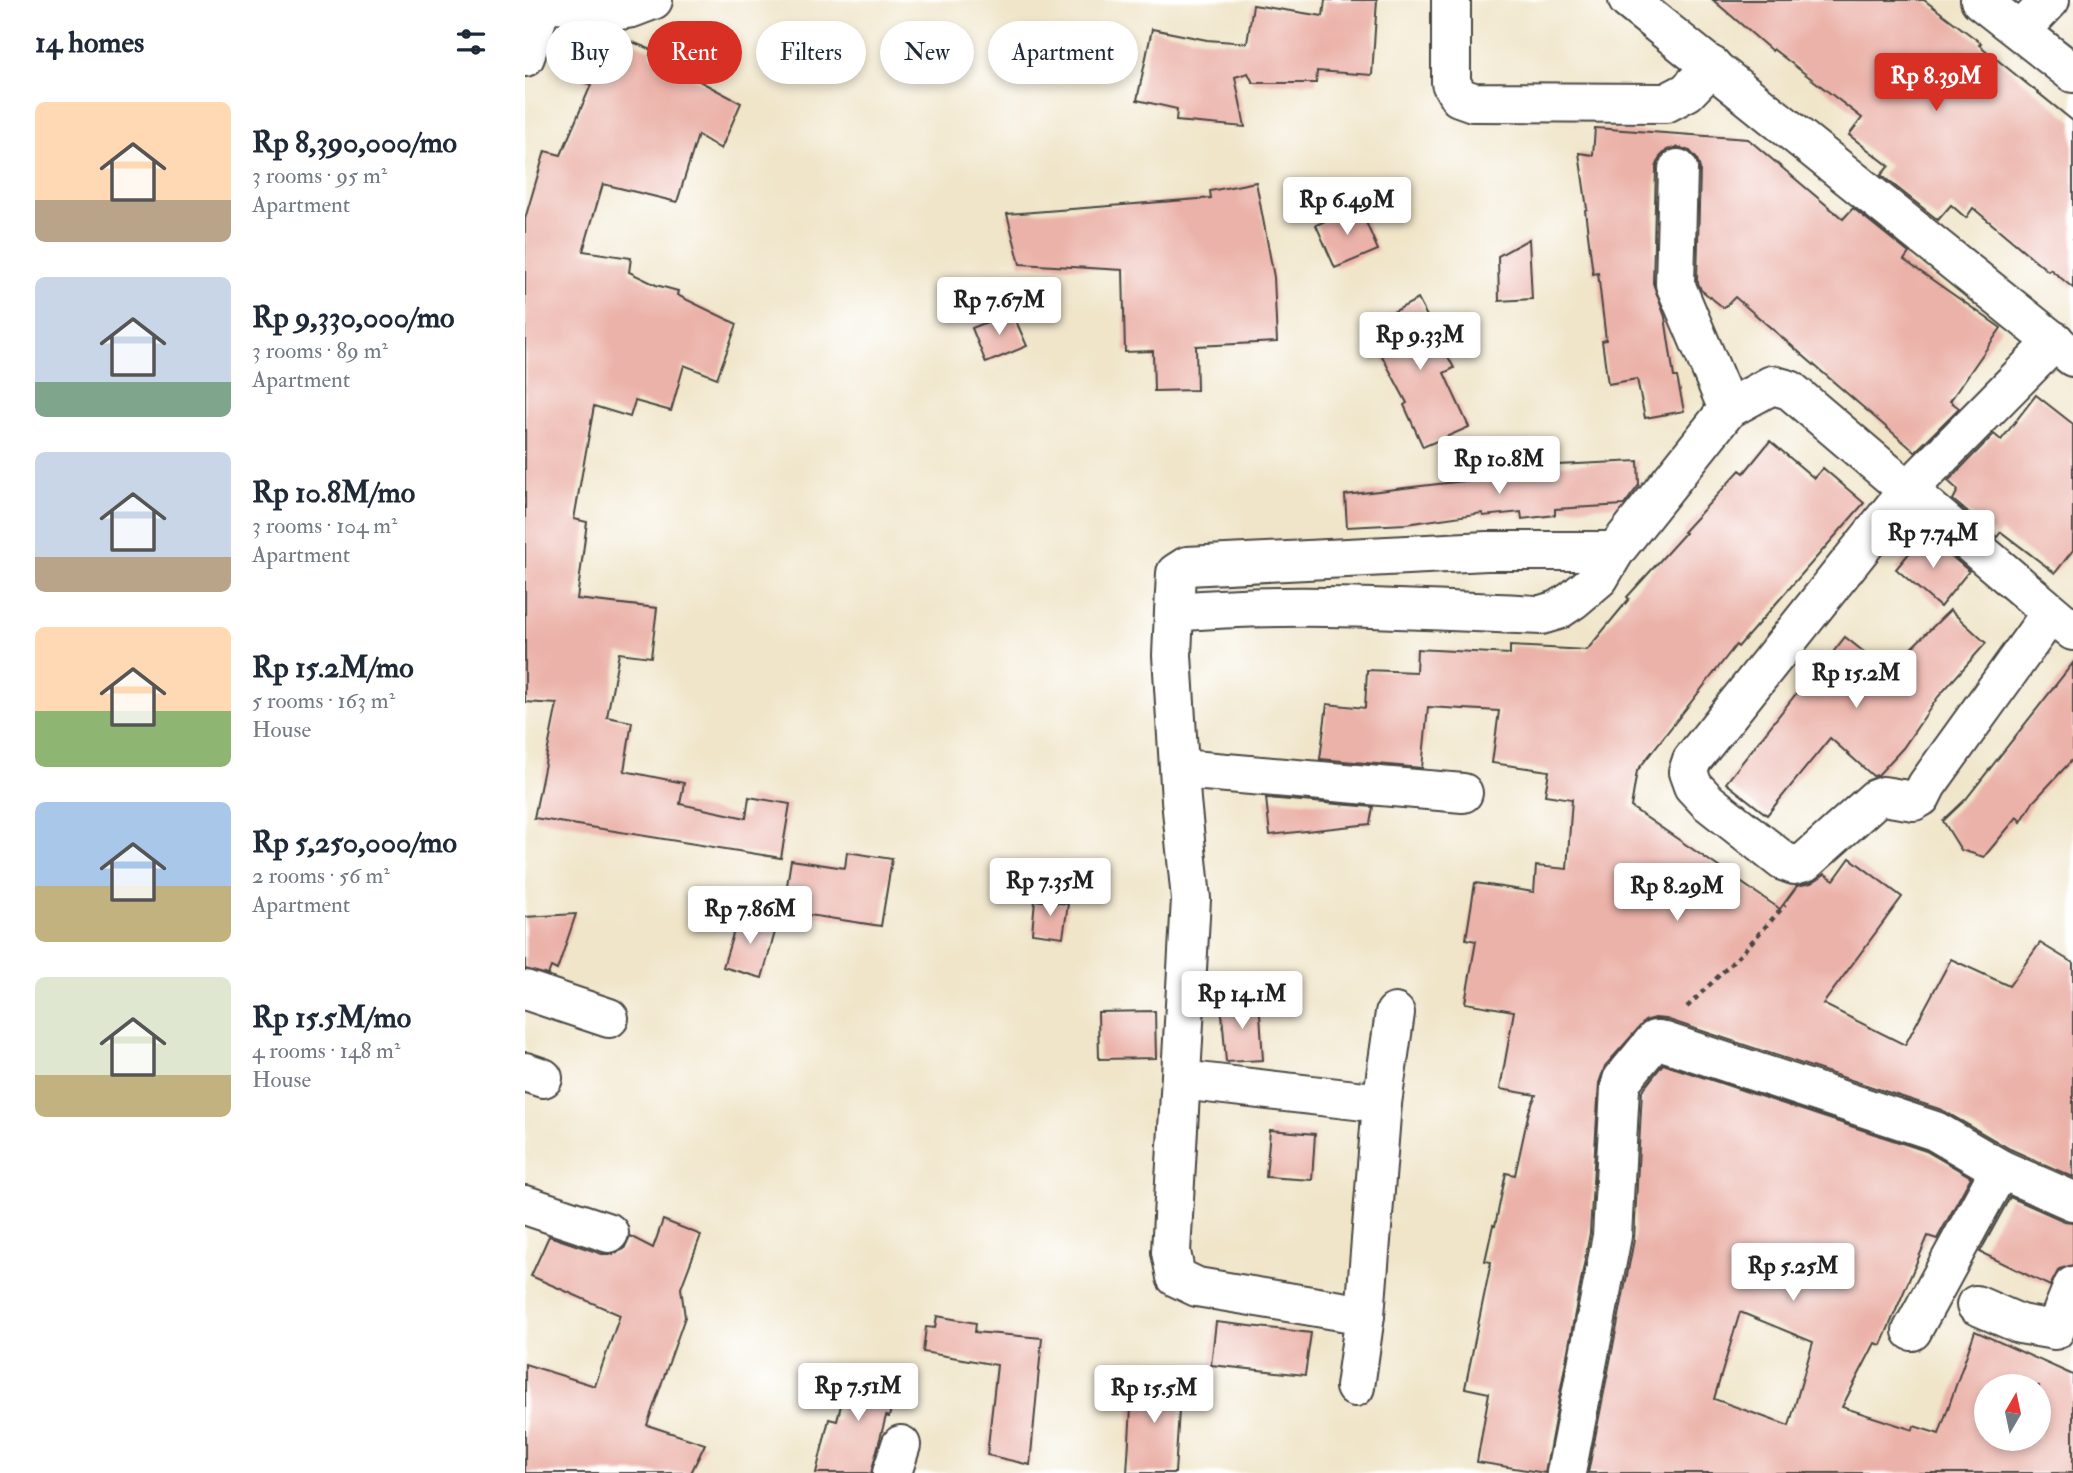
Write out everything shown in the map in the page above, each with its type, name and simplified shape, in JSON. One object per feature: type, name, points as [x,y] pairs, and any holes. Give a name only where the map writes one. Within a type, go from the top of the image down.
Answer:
[{"type":"street","points":[[525,57],[542,1],[614,11],[653,0]]},
{"type":"street","points":[[1451,0],[1451,83],[1459,97],[1473,102],[1666,103],[1688,92],[1712,66]]},
{"type":"street","points":[[1174,612],[1224,608],[1388,609],[1541,615],[1558,610],[1599,578],[1615,551],[1728,409],[1772,385],[1790,390],[1907,491],[2062,622],[1921,797],[1914,801],[1883,796],[1875,799],[1805,862],[1794,865],[1783,860],[1708,802],[1693,786],[1688,772],[1692,760],[1907,491],[2064,349],[1628,0]]},
{"type":"street","points":[[1980,0],[2073,73]]},
{"type":"street","points":[[2021,31],[2050,0]]},
{"type":"street","points":[[1678,169],[1675,284],[1728,409]]},
{"type":"street","points":[[1366,1315],[1197,1287],[1176,1277],[1171,1252],[1191,899],[1181,800],[1172,655],[1176,573],[1187,566],[1487,551],[1615,551]]},
{"type":"street","points":[[1180,769],[1464,793]]},
{"type":"street","points":[[525,990],[609,1018]]},
{"type":"street","points":[[1355,1387],[1366,1315],[1382,1103],[1395,1013]]},
{"type":"street","points":[[1566,1473],[1612,1236],[1619,1088],[1622,1080],[1652,1043],[1660,1040],[1935,1131],[2000,1169],[2073,1201]]},
{"type":"street","points":[[1181,1080],[1382,1103]]},
{"type":"street","points":[[1912,1331],[2000,1169]]},
{"type":"street","points":[[525,1205],[610,1233]]},
{"type":"street","points":[[1976,1305],[2020,1324],[2064,1331],[2073,1286]]},
{"type":"path","points":[[1652,1043],[1739,956],[1795,894],[1805,862]]},
{"type":"building","points":[[1325,0],[1377,0],[1372,75],[1317,71],[1316,83],[1253,83],[1248,73],[1235,77],[1245,127],[1176,121],[1177,109],[1137,100],[1152,29],[1207,40],[1247,43],[1253,5],[1323,16]]},
{"type":"building","points":[[1713,0],[1924,0],[1981,43],[1979,45],[2073,121],[2073,288],[2050,269],[2048,271],[1973,208],[1966,218],[1951,205],[1938,220],[1881,175],[1889,166],[1849,135],[1862,118],[1773,49],[1772,51]]},
{"type":"building","points":[[633,42],[647,48],[647,84],[705,84],[741,103],[721,149],[698,135],[677,202],[603,184],[583,251],[631,258],[629,272],[656,285],[678,291],[677,295],[737,324],[717,378],[684,365],[671,411],[635,401],[630,417],[594,406],[574,519],[587,522],[577,599],[657,608],[651,657],[619,653],[607,717],[632,722],[624,771],[684,783],[680,804],[746,818],[749,797],[790,804],[781,858],[534,818],[557,704],[525,702],[525,219],[545,151],[561,155],[591,85],[589,84],[633,84]]},
{"type":"building","points":[[1595,128],[1748,139],[1843,219],[1853,208],[1909,253],[1904,260],[2001,328],[1950,401],[1959,408],[1915,452],[1735,297],[1724,308],[1701,290],[1697,280],[1700,169],[1697,159],[1690,151],[1678,147],[1667,150],[1660,157],[1656,168],[1653,283],[1665,317],[1674,377],[1677,377],[1684,411],[1645,418],[1637,379],[1608,384],[1602,341],[1606,340],[1598,273],[1593,274],[1579,153],[1593,155]]},
{"type":"building","points":[[1256,182],[1274,277],[1277,342],[1196,346],[1197,390],[1154,391],[1153,351],[1125,352],[1123,270],[1020,264],[1007,214],[1211,198],[1210,191]]},
{"type":"building","points":[[1359,206],[1378,250],[1335,268],[1316,225]]},
{"type":"building","points":[[1529,239],[1532,299],[1499,301],[1498,256]]},
{"type":"building","points":[[1418,299],[1454,368],[1444,373],[1469,427],[1423,447],[1404,405],[1407,403],[1366,326]]},
{"type":"building","points":[[1012,312],[1027,346],[986,363],[972,328]]},
{"type":"building","points":[[2036,395],[2073,424],[2073,550],[2055,573],[2001,532],[1997,537],[1953,500],[1958,490],[1948,481],[1994,434],[2001,440]]},
{"type":"building","points":[[1770,441],[1814,478],[1823,468],[1864,503],[1738,647],[1736,645],[1637,771],[1631,807],[1780,909],[1797,886],[1811,883],[1825,874],[1834,880],[1850,858],[1902,897],[1823,1004],[1905,1045],[1951,959],[2009,986],[2040,943],[2073,963],[2073,1177],[2010,1149],[1942,1110],[1666,1019],[1645,1021],[1605,1066],[1599,1083],[1590,1233],[1545,1473],[1477,1462],[1489,1393],[1465,1388],[1491,1262],[1485,1261],[1506,1173],[1515,1175],[1529,1111],[1536,1095],[1500,1089],[1514,1011],[1465,1003],[1476,941],[1466,939],[1475,883],[1534,892],[1536,866],[1567,869],[1572,799],[1545,795],[1549,771],[1492,763],[1499,711],[1428,707],[1422,768],[1320,759],[1327,704],[1365,708],[1367,670],[1416,672],[1417,649],[1510,654],[1510,646],[1587,650],[1629,599],[1627,597],[1685,533],[1683,532],[1740,470],[1744,473]]},
{"type":"building","points":[[1638,461],[1639,485],[1624,505],[1555,509],[1555,515],[1522,519],[1521,512],[1483,516],[1482,513],[1406,524],[1347,527],[1345,495],[1558,470],[1558,465]]},
{"type":"building","points":[[1925,534],[1969,571],[1940,607],[1896,569]]},
{"type":"building","points":[[1950,610],[1986,643],[1938,697],[1903,748],[1878,775],[1873,776],[1830,738],[1767,815],[1726,783],[1813,672],[1816,674],[1845,637],[1888,671]]},
{"type":"building","points":[[2073,663],[2073,759],[2033,802],[2021,822],[2017,817],[1984,857],[1961,850],[1943,821],[1966,799]]},
{"type":"building","points":[[1266,798],[1373,807],[1370,824],[1270,835]]},
{"type":"building","points":[[847,852],[892,859],[881,926],[783,911],[791,860],[845,868]]},
{"type":"building","points":[[1035,900],[1068,904],[1063,937],[1032,933]]},
{"type":"building","points":[[576,914],[557,970],[551,967],[548,975],[525,969],[525,917]]},
{"type":"building","points":[[739,914],[777,925],[762,978],[723,967]]},
{"type":"building","points":[[1259,999],[1263,1060],[1226,1062],[1221,1002]]},
{"type":"building","points":[[1155,1011],[1156,1058],[1099,1059],[1098,1012]]},
{"type":"building","points":[[1663,1064],[1926,1151],[1971,1177],[1937,1239],[1928,1236],[1881,1345],[1875,1343],[1842,1407],[1913,1430],[1914,1426],[1939,1434],[1975,1331],[2073,1375],[2073,1473],[1588,1473],[1634,1240],[1642,1091]],"holes":[[[1740,1312],[1813,1342],[1789,1426],[1714,1399]]]},
{"type":"building","points":[[1270,1130],[1315,1134],[1312,1180],[1266,1177]]},
{"type":"building","points":[[2010,1197],[2064,1221],[2073,1222],[2073,1265],[2059,1269],[2050,1286],[1980,1252]]},
{"type":"building","points":[[663,1220],[701,1235],[681,1288],[685,1317],[647,1425],[705,1444],[691,1473],[525,1473],[525,1364],[595,1386],[620,1315],[531,1276],[549,1236],[602,1254],[613,1254],[624,1249],[630,1236],[653,1248]]},
{"type":"building","points":[[937,1316],[976,1323],[975,1332],[1042,1338],[1030,1465],[987,1455],[997,1365],[923,1352],[926,1327],[935,1328]]},
{"type":"building","points":[[1216,1322],[1311,1333],[1305,1375],[1211,1365]]},
{"type":"building","points":[[851,1365],[899,1377],[871,1473],[816,1473],[829,1419],[837,1421]]},
{"type":"building","points":[[1133,1375],[1181,1379],[1175,1473],[1127,1473]]}]
